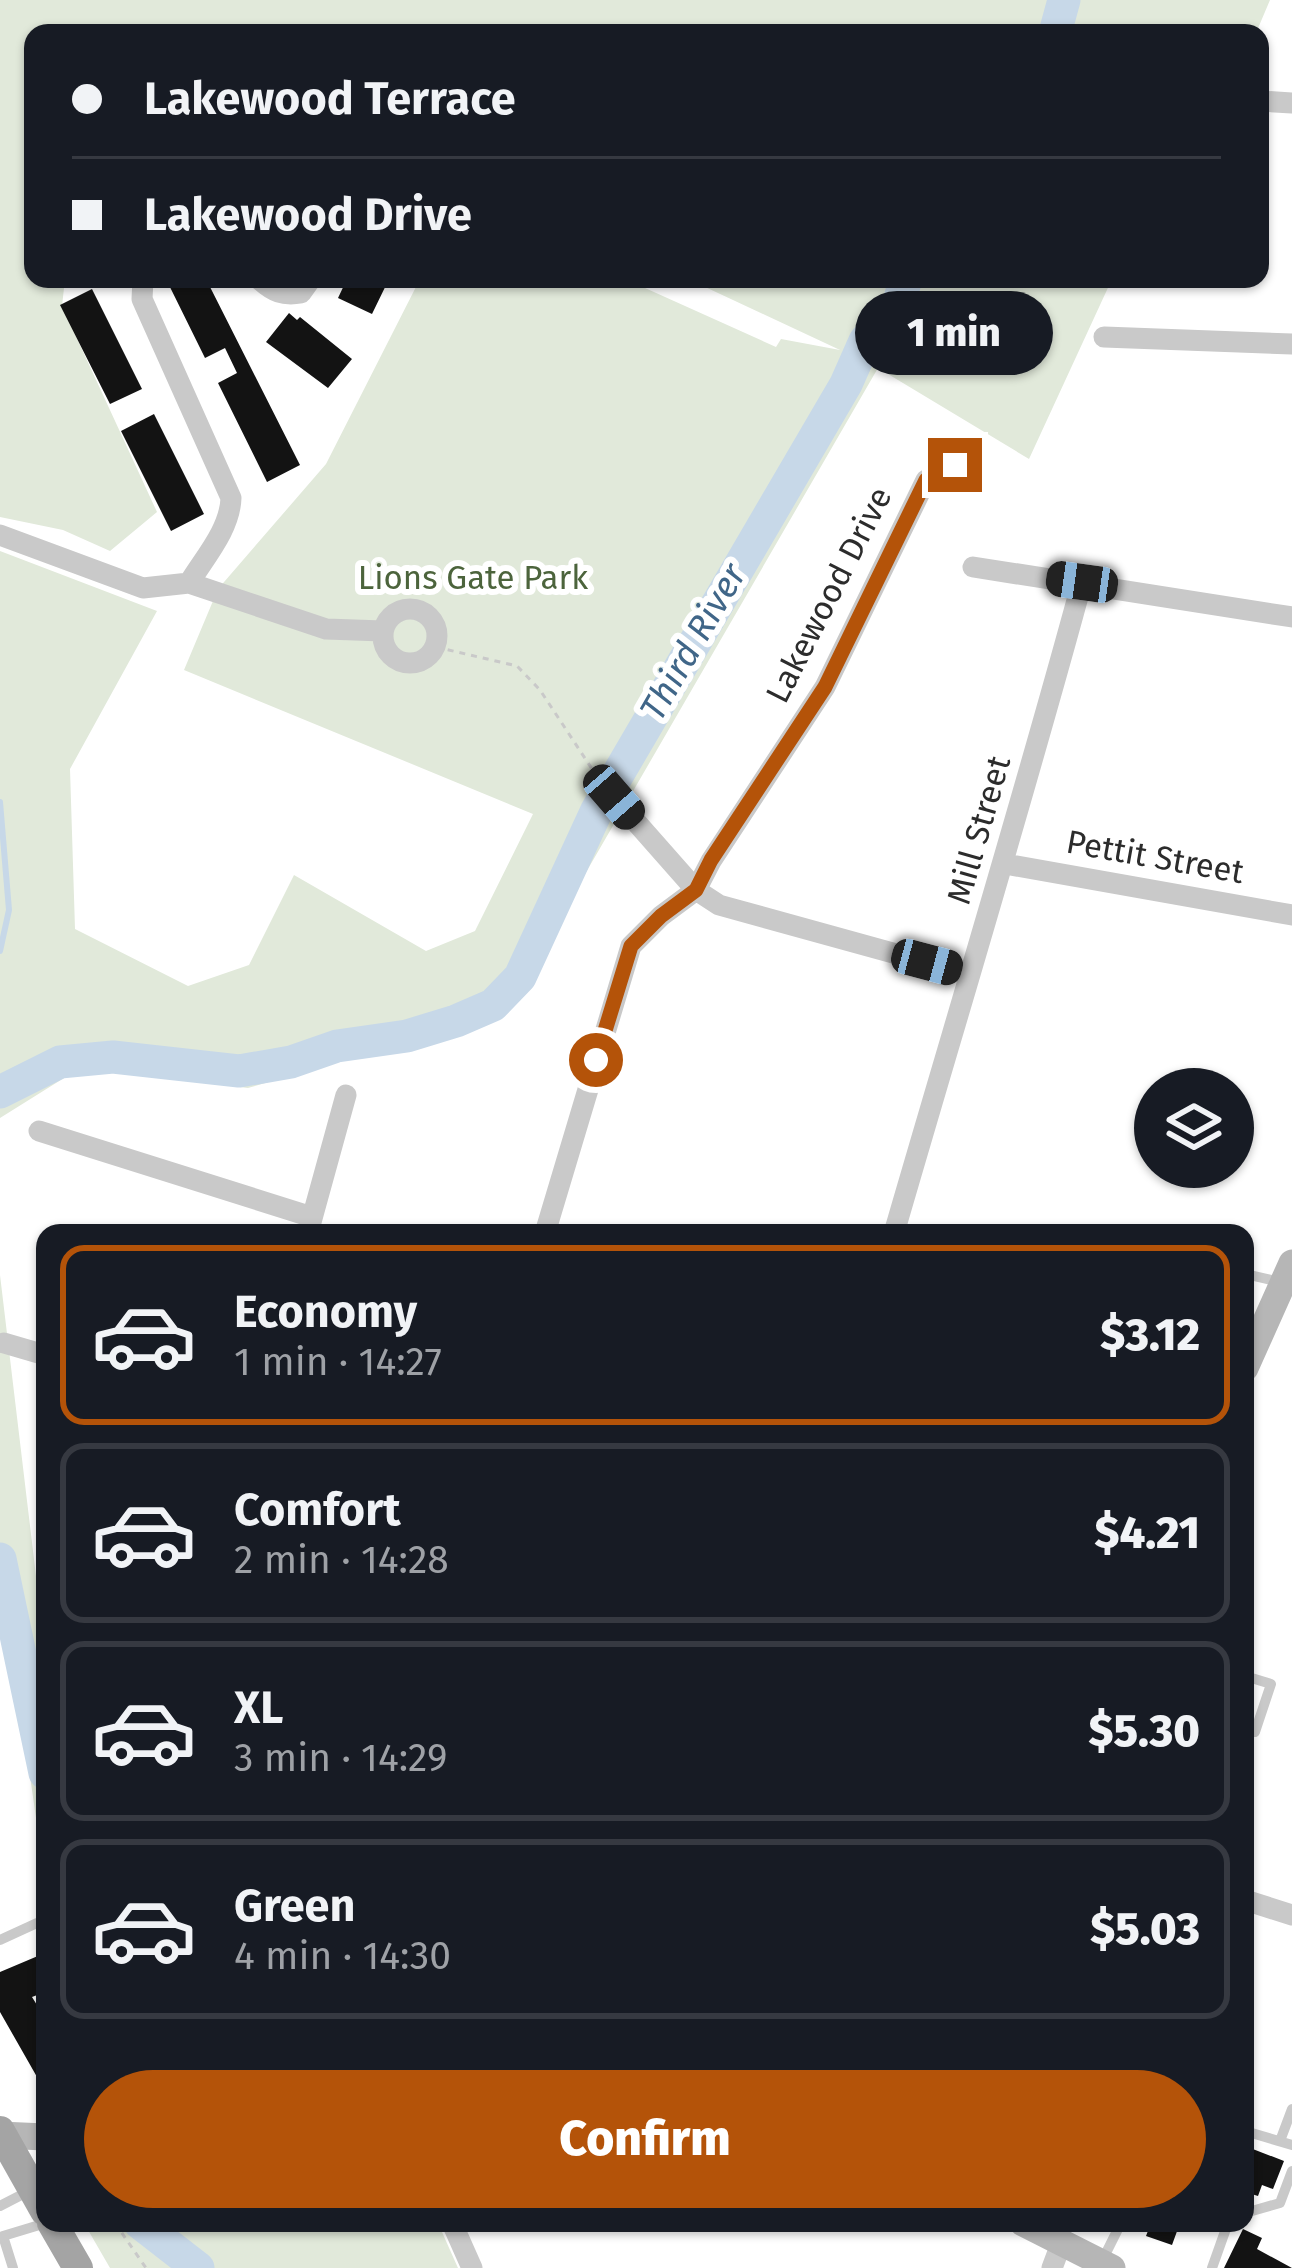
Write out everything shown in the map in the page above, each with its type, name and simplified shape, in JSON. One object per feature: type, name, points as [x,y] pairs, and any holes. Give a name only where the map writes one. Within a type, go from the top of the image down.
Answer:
[{"type":"main road","points":[[1,2133],[21,2202]]},
{"type":"main road","points":[[55,2232],[78,2268]]},
{"type":"street","points":[[143,288],[142,299],[231,497],[223,530],[189,583]]},
{"type":"street","points":[[273,288],[285,296],[305,288]]},
{"type":"street","points":[[1104,337],[1292,344]]},
{"type":"street","name":"Lakewood Drive","points":[[696,890],[825,687],[926,480],[955,465]]},
{"type":"street","points":[[0,535],[143,588],[189,583],[326,629],[383,631]]},
{"type":"street","points":[[973,567],[1292,617]]},
{"type":"street","name":"Mill Street","points":[[897,1224],[1005,864],[1082,582]]},
{"type":"street","points":[[400,610],[427,614],[437,628],[436,647],[424,660],[398,661],[385,649],[386,622],[400,610]]},
{"type":"street","points":[[608,790],[696,890],[719,904],[969,974]]},
{"type":"street","name":"Pettit Street","points":[[1005,864],[1292,915]]},
{"type":"street","points":[[547,1224],[631,946],[696,890]]},
{"type":"street","points":[[310,1224],[346,1095]]},
{"type":"street","points":[[39,1131],[307,1224]]},
{"type":"street","points":[[1254,1349],[1289,1273]]},
{"type":"street","points":[[4,1343],[36,1352]]},
{"type":"street","points":[[1254,1903],[1292,1915]]},
{"type":"street","points":[[1,2133],[36,2136]]},
{"type":"street","points":[[456,2232],[472,2268]]},
{"type":"street","points":[[1032,2232],[1057,2256],[1106,2265]]},
{"type":"lane","points":[[1254,1274],[1289,1273]]},
{"type":"lane","points":[[1254,1679],[1271,1684],[1254,1732]]},
{"type":"lane","points":[[0,1940],[36,1923]]},
{"type":"lane","points":[[1254,2134],[1286,2143],[1292,2109]]},
{"type":"lane","points":[[1254,2210],[1280,2203],[1292,2171]]},
{"type":"lane","points":[[0,2190],[21,2202]]},
{"type":"lane","points":[[13,2268],[3,2236],[36,2227]]},
{"type":"lane","points":[[1106,2265],[1118,2232]]},
{"type":"lane","points":[[1211,2268],[1225,2232]]},
{"type":"path","points":[[436,647],[517,666],[540,690],[608,790]]},
{"type":"path","points":[[121,2232],[146,2268]]},
{"type":"green space","points":[[0,0],[1270,0],[1260,24],[24,24],[24,288],[64,288],[62,306],[157,512],[110,551],[63,530],[0,517]]},
{"type":"green space","name":"Lions Gate Park","points":[[415,288],[645,288],[776,347],[781,339],[840,350],[707,288],[1108,288],[1029,459],[878,368],[504,1014],[248,1088],[80,1068],[0,1118],[0,551],[157,611],[70,769],[75,929],[188,986],[249,965],[294,875],[426,951],[475,931],[533,814],[184,670],[218,589],[326,464]]},
{"type":"green space","points":[[0,1275],[36,1576],[36,1818],[7,1615],[0,1615]]},
{"type":"green space","points":[[89,2232],[442,2232],[458,2268],[110,2268]]},
{"type":"building","points":[[170,288],[211,288],[300,465],[267,482],[218,383],[237,373],[225,348],[205,358]]},
{"type":"building","points":[[343,288],[385,288],[372,314],[338,298]]},
{"type":"building","points":[[92,289],[142,389],[110,404],[60,305]]},
{"type":"building","points":[[289,313],[352,359],[328,388],[266,342]]},
{"type":"building","points":[[154,414],[204,514],[171,531],[121,431]]},
{"type":"building","points":[[36,1957],[36,1995],[32,1997],[36,2003],[36,2075],[0,2012],[0,1972]]},
{"type":"building","points":[[1254,2149],[1284,2161],[1273,2189],[1262,2185],[1258,2196],[1254,2195]]},
{"type":"building","points":[[1148,2232],[1177,2232],[1172,2245],[1146,2236]]},
{"type":"building","points":[[1242,2232],[1249,2232],[1262,2238],[1257,2249],[1292,2268],[1224,2268]]},
{"type":"waterway","name":"Third River","points":[[1057,24],[1064,0]]},
{"type":"waterway","name":"Third River","points":[[0,1092],[60,1062],[113,1057],[239,1071],[291,1062],[337,1046],[407,1036],[493,1005],[520,977],[597,810],[846,384],[865,341],[897,308],[903,288]]},
{"type":"waterway","points":[[0,802],[9,910],[0,951]]},
{"type":"waterway","name":"Third River","points":[[0,1559],[36,1730]]},
{"type":"waterway","name":"Third River","points":[[152,2232],[198,2268]]},
{"type":"route","points":[[596,1060],[631,946],[644,930],[696,890],[825,687],[926,480],[955,465]]}]
